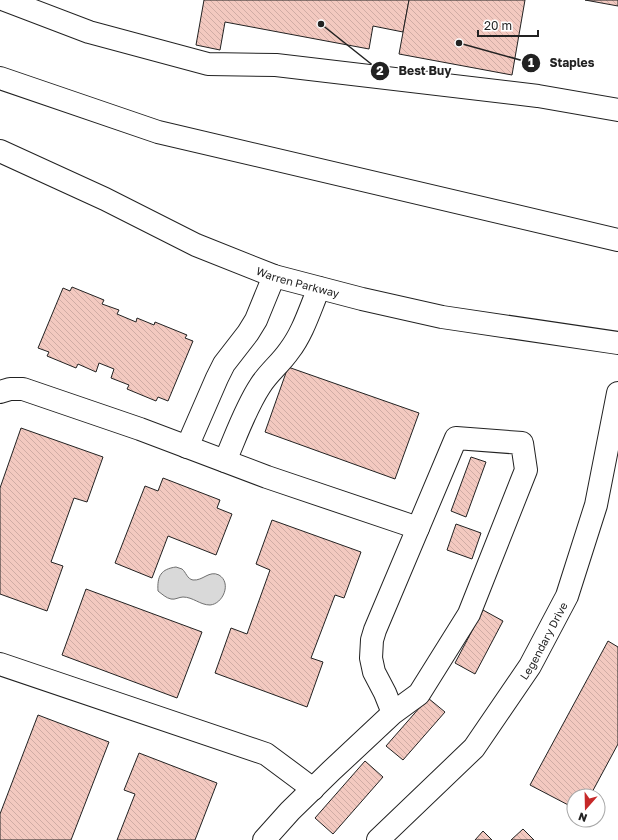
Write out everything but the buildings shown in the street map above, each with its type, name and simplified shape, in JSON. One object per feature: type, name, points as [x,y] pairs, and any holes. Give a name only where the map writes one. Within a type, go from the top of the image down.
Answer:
[{"type":"main road","points":[[5,0],[89,32],[208,64],[276,65],[538,96],[618,110]]},
{"type":"main road","points":[[0,78],[158,132],[618,240]]},
{"type":"main road","name":"Warren Parkway","points":[[0,151],[105,199],[196,245],[274,276],[362,300],[442,317],[618,343]]},
{"type":"main road","points":[[187,447],[216,378],[224,364],[256,320],[274,276]]},
{"type":"main road","points":[[225,461],[246,412],[259,387],[268,374],[289,351],[297,338],[319,288]]},
{"type":"main road","points":[[0,392],[10,389],[22,389],[140,429],[267,477],[418,528]]},
{"type":"main road","name":"Legendary Drive","points":[[378,840],[474,748],[530,666],[567,596],[596,505],[618,393]]},
{"type":"main road","points":[[264,840],[290,811],[393,713],[419,694],[469,614],[526,470],[522,442],[456,438],[372,640],[371,658],[374,672],[386,693],[393,713]]},
{"type":"main road","points":[[0,664],[266,754],[313,789]]},
{"type":"shaded area","points":[[176,567],[182,569],[189,578],[193,580],[197,580],[212,574],[219,575],[225,583],[222,597],[215,604],[210,605],[203,604],[187,597],[172,599],[166,597],[158,591],[159,577],[167,569]]},
{"type":"place","name":"Best Buy","points":[[321,24]]},
{"type":"place","name":"Staples","points":[[459,43]]}]
